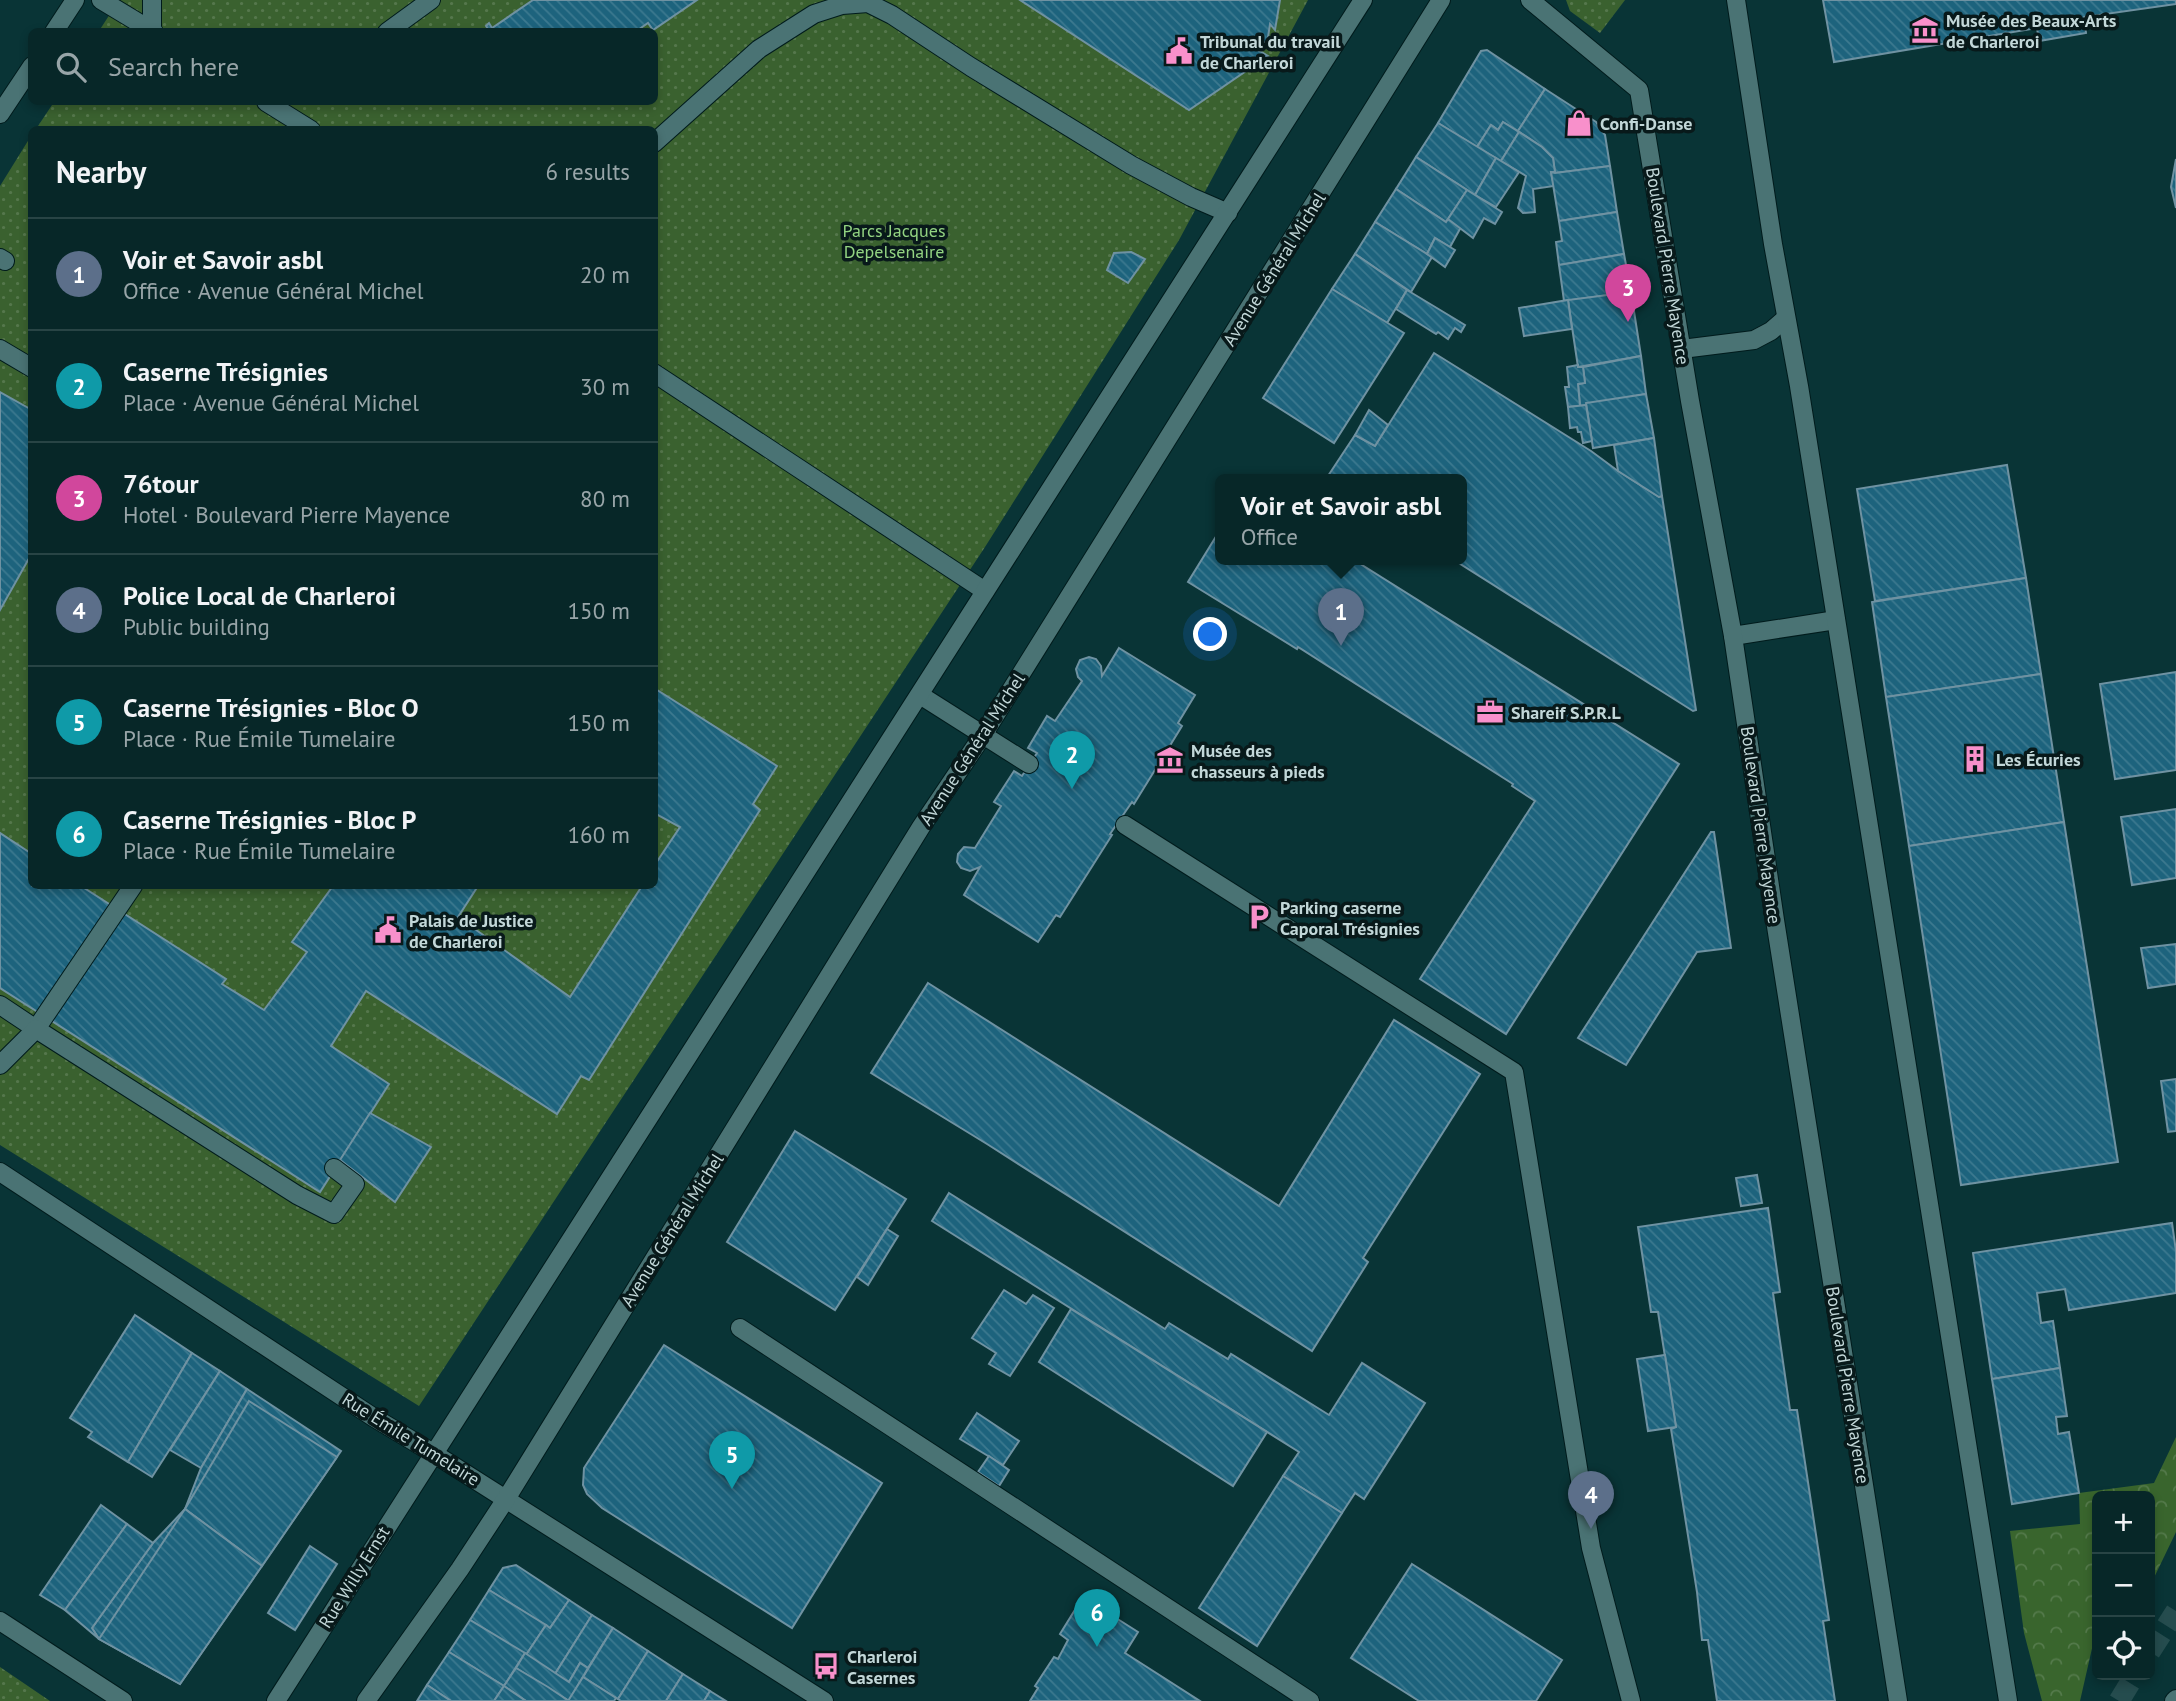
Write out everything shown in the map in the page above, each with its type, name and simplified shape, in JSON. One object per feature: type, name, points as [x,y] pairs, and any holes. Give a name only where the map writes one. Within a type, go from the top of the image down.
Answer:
[{"type":"street","points":[[57,28],[75,0]]},
{"type":"street","points":[[101,0],[148,28]]},
{"type":"street","points":[[152,0],[153,28]]},
{"type":"street","points":[[392,28],[431,0]]},
{"type":"street","points":[[433,1453],[1363,0]]},
{"type":"street","name":"Avenue Général Michel","points":[[506,1499],[921,827],[983,735],[1441,0]]},
{"type":"street","name":"Boulevard Pierre Mayence","points":[[1530,0],[1639,90],[1733,636],[1898,1701]]},
{"type":"street","points":[[1736,0],[2008,1701]]},
{"type":"street","points":[[658,140],[760,49],[814,14],[842,5],[868,3],[892,15],[1131,165],[1228,213]]},
{"type":"street","points":[[1,112],[28,74]]},
{"type":"street","points":[[279,105],[306,126]]},
{"type":"street","points":[[1682,349],[1754,340],[1771,331],[1786,318]]},
{"type":"street","points":[[0,349],[28,366]]},
{"type":"street","points":[[658,376],[985,591]]},
{"type":"street","points":[[1733,636],[1836,620]]},
{"type":"street","points":[[920,695],[1029,764]]},
{"type":"street","points":[[1125,825],[1514,1072],[1591,1548],[1631,1701]]},
{"type":"street","points":[[0,1065],[36,1029],[131,889]]},
{"type":"street","points":[[0,1006],[297,1195],[334,1214],[355,1184],[334,1168]]},
{"type":"street","name":"Rue Émile Tumelaire","points":[[0,1172],[373,1417],[824,1701]]},
{"type":"street","points":[[740,1328],[1310,1701]]},
{"type":"street","name":"Rue Willy Ernst","points":[[276,1701],[433,1453]]},
{"type":"street","points":[[366,1701],[506,1499]]},
{"type":"street","points":[[0,1621],[123,1701]]},
{"type":"green space","name":"Parcs Jacques Depelsenaire","points":[[119,0],[1308,0],[1179,240],[985,547],[419,1406],[0,1145],[0,186],[28,141],[28,889],[658,889],[658,126],[38,126],[52,105],[658,105],[658,28],[101,28]]},
{"type":"green space","points":[[1566,0],[1625,0],[1600,33],[1570,11]]},
{"type":"green space","points":[[2176,1437],[2176,1532],[2155,1576],[2155,1491],[2094,1491],[2154,1483]]},
{"type":"green space","points":[[2092,1491],[2092,1648],[2080,1701],[2042,1701],[2024,1633],[2010,1531],[2080,1524],[2079,1493]]},
{"type":"green space","points":[[0,1667],[50,1701],[0,1701]]},
{"type":"building","points":[[533,0],[697,0],[656,28],[652,28],[648,23],[641,28],[492,28]]},
{"type":"building","name":"Tribunal du travail de Charleroi","points":[[1020,0],[1280,0],[1275,30],[1270,24],[1267,44],[1258,38],[1252,46],[1268,56],[1189,110]]},
{"type":"building","name":"Musée des Beaux-Arts de Charleroi","points":[[1823,0],[2176,0],[2176,4],[2084,17],[2086,33],[2039,41],[2037,28],[1834,62]]},
{"type":"building","points":[[1487,50],[1545,89],[1518,131],[1503,122],[1498,130],[1491,125],[1477,147],[1438,123],[1481,51]]},
{"type":"building","points":[[1545,89],[1596,122],[1605,135],[1610,166],[1555,173],[1553,158],[1518,131]]},
{"type":"building","points":[[1503,122],[1519,132],[1501,161],[1477,147],[1491,125],[1498,130]]},
{"type":"building","points":[[1438,123],[1496,158],[1475,195],[1416,157]]},
{"type":"building","points":[[1519,132],[1553,158],[1555,172],[1551,172],[1554,186],[1533,189],[1535,212],[1523,213],[1518,208],[1526,176],[1501,161]]},
{"type":"building","points":[[1416,157],[1467,190],[1446,222],[1396,189]]},
{"type":"building","points":[[1496,158],[1519,172],[1496,207],[1475,195]]},
{"type":"building","points":[[2176,159],[2176,208],[2171,187]]},
{"type":"building","points":[[1610,166],[1617,212],[1559,221],[1551,172]]},
{"type":"building","points":[[1396,189],[1446,222],[1448,219],[1461,227],[1450,247],[1435,238],[1427,254],[1375,222]]},
{"type":"building","points":[[1467,190],[1502,212],[1495,224],[1484,218],[1473,238],[1448,219]]},
{"type":"building","points":[[1617,212],[1624,254],[1559,265],[1556,242],[1562,241],[1559,221]]},
{"type":"building","points":[[1375,222],[1432,257],[1411,292],[1355,254]]},
{"type":"building","points":[[1435,238],[1455,250],[1445,267],[1427,254]]},
{"type":"building","points":[[1131,252],[1145,259],[1128,283],[1107,270],[1114,253]]},
{"type":"building","points":[[1355,254],[1407,290],[1387,323],[1332,289]]},
{"type":"building","points":[[1624,254],[1631,292],[1564,301],[1559,265]]},
{"type":"building","points":[[1332,289],[1404,333],[1334,443],[1263,398]]},
{"type":"building","points":[[1407,290],[1465,325],[1461,332],[1455,328],[1448,339],[1396,309]]},
{"type":"building","points":[[1631,292],[1641,356],[1578,367],[1568,300]]},
{"type":"building","points":[[1568,300],[1572,329],[1524,336],[1519,308]]},
{"type":"building","points":[[1434,353],[1659,497],[1662,496],[1696,710],[1693,711],[1462,565],[1467,565],[1467,474],[1329,474],[1355,435],[1375,446]]},
{"type":"building","points":[[1641,356],[1646,394],[1580,406],[1578,384],[1585,383],[1583,367]]},
{"type":"building","points":[[1567,367],[1583,367],[1585,383],[1578,384],[1580,406],[1568,407],[1565,387],[1569,387]]},
{"type":"building","points":[[0,392],[28,408],[28,560],[0,610]]},
{"type":"building","points":[[1646,394],[1654,438],[1593,448],[1586,403]]},
{"type":"building","points":[[1586,405],[1592,441],[1583,443],[1577,427],[1570,428],[1568,407]]},
{"type":"building","points":[[1369,410],[1388,425],[1375,446],[1355,435]]},
{"type":"building","points":[[1654,438],[1662,496],[1659,497],[1618,471],[1614,445]]},
{"type":"building","points":[[2007,465],[2026,578],[1875,601],[1857,489]]},
{"type":"building","points":[[1215,538],[1215,565],[1362,565],[1679,764],[1506,1034],[1420,979],[1535,801],[1512,786],[1513,784],[1298,647],[1297,649],[1188,582]]},
{"type":"building","points":[[2026,578],[2041,674],[1886,697],[1872,602]]},
{"type":"building","points":[[1119,648],[1195,695],[1178,723],[1182,726],[1134,804],[1132,802],[1110,834],[1112,835],[1060,917],[1056,915],[1038,942],[964,895],[980,867],[970,871],[961,868],[957,862],[958,854],[964,847],[975,848],[1001,806],[994,802],[1014,771],[1022,776],[1037,753],[1028,748],[1047,716],[1055,721],[1082,681],[1076,669],[1080,660],[1089,657],[1096,659],[1101,666],[1102,676]]},
{"type":"building","points":[[2176,672],[2176,770],[2115,779],[2100,684]]},
{"type":"building","name":"Les Écuries","points":[[2041,674],[2064,822],[1909,846],[1886,697]]},
{"type":"building","name":"Palais de Justice de Charleroi","points":[[658,691],[777,766],[753,804],[760,810],[589,1080],[581,1076],[557,1114],[366,991],[331,1046],[389,1084],[320,1192],[0,988],[0,833],[28,851],[28,889],[86,889],[226,979],[222,984],[264,1010],[307,952],[292,942],[331,889],[476,889],[458,917],[570,997],[640,889],[658,889],[658,860],[680,827],[658,815]]},
{"type":"building","points":[[2176,809],[2176,878],[2132,885],[2121,817]]},
{"type":"building","points":[[2064,822],[2118,1162],[1961,1185],[1909,846]]},
{"type":"building","points":[[1711,832],[1714,832],[1731,948],[1697,952],[1626,1065],[1578,1038]]},
{"type":"building","points":[[2176,944],[2176,984],[2148,988],[2141,948]]},
{"type":"building","points":[[928,983],[1279,1206],[1394,1020],[1480,1074],[1363,1258],[1368,1262],[1312,1351],[871,1073]]},
{"type":"building","points":[[2176,1079],[2176,1131],[2168,1132],[2161,1081]]},
{"type":"building","points":[[370,1113],[431,1147],[395,1202],[340,1160]]},
{"type":"building","points":[[795,1131],[906,1199],[835,1310],[727,1242]]},
{"type":"building","points":[[1757,1175],[1762,1203],[1741,1206],[1736,1178]]},
{"type":"building","points":[[949,1193],[1165,1329],[1169,1323],[1228,1359],[1231,1354],[1329,1415],[1362,1363],[1425,1403],[1364,1499],[1355,1493],[1342,1513],[1283,1476],[1299,1452],[932,1221]]},
{"type":"building","points":[[1768,1208],[1780,1292],[1773,1293],[1790,1410],[1797,1410],[1829,1620],[1823,1621],[1835,1701],[1717,1701],[1708,1640],[1702,1640],[1671,1429],[1676,1427],[1658,1312],[1651,1312],[1638,1227]]},
{"type":"building","points":[[2172,1223],[2176,1251],[2176,1293],[2069,1310],[2065,1289],[2037,1293],[2041,1323],[2053,1321],[2060,1368],[1992,1379],[1973,1253]]},
{"type":"building","points":[[887,1229],[898,1236],[868,1285],[857,1277]]},
{"type":"building","points":[[1004,1290],[1026,1304],[1033,1295],[1054,1308],[1010,1376],[989,1364],[996,1353],[972,1338]]},
{"type":"building","points":[[1071,1309],[1267,1432],[1233,1486],[1039,1362]]},
{"type":"building","points":[[135,1315],[192,1353],[128,1462],[88,1437],[92,1432],[70,1418]]},
{"type":"building","points":[[664,1345],[882,1483],[792,1628],[602,1508],[587,1494],[583,1485],[584,1468]]},
{"type":"building","points":[[192,1353],[220,1371],[152,1477],[128,1462]]},
{"type":"building","points":[[1665,1355],[1676,1427],[1648,1431],[1637,1359]]},
{"type":"building","points":[[2060,1368],[2067,1416],[2056,1417],[2058,1434],[2069,1432],[2079,1493],[2012,1504],[1992,1379]]},
{"type":"building","points":[[220,1371],[247,1389],[201,1468],[170,1450]]},
{"type":"building","points":[[247,1389],[341,1451],[180,1684],[99,1639],[92,1628],[153,1543],[185,1509],[201,1468]]},
{"type":"building","points":[[249,1401],[337,1457],[262,1566],[185,1509]]},
{"type":"building","points":[[977,1413],[1019,1441],[1003,1465],[960,1439]]},
{"type":"building","points":[[989,1456],[1009,1470],[999,1486],[978,1472]]},
{"type":"building","points":[[1283,1476],[1342,1513],[1257,1646],[1199,1608]]},
{"type":"building","points":[[101,1505],[127,1524],[65,1610],[40,1595]]},
{"type":"building","points":[[185,1509],[262,1566],[180,1684],[99,1639]]},
{"type":"building","points":[[127,1524],[153,1543],[92,1628],[99,1639],[65,1610]]},
{"type":"building","points":[[310,1546],[337,1564],[295,1630],[268,1613]]},
{"type":"building","points":[[1412,1564],[1562,1660],[1536,1701],[1419,1701],[1351,1658]]},
{"type":"building","points":[[516,1565],[569,1600],[550,1628],[489,1590],[503,1568]]},
{"type":"building","points":[[489,1590],[546,1625],[526,1655],[470,1620]]},
{"type":"building","points":[[1083,1597],[1138,1632],[1125,1653],[1200,1701],[1030,1701],[1038,1688],[1035,1686],[1054,1657],[1058,1659],[1068,1640],[1060,1634]]},
{"type":"building","points":[[569,1600],[592,1615],[555,1674],[526,1655],[546,1625],[550,1628]]},
{"type":"building","points":[[592,1615],[613,1628],[588,1668],[580,1663],[569,1682],[555,1674]]},
{"type":"building","points":[[470,1620],[525,1653],[504,1686],[449,1652]]},
{"type":"building","points":[[613,1628],[648,1651],[618,1699],[583,1677]]},
{"type":"building","points":[[648,1651],[683,1674],[666,1701],[621,1701],[618,1699]]},
{"type":"building","points":[[449,1652],[504,1686],[494,1701],[451,1701],[427,1685]]},
{"type":"building","points":[[525,1653],[569,1682],[580,1663],[588,1668],[569,1701],[516,1668]]},
{"type":"building","points":[[516,1668],[569,1701],[526,1701],[504,1686]]},
{"type":"building","points":[[683,1674],[710,1691],[704,1701],[666,1701]]},
{"type":"building","points":[[583,1677],[616,1698],[614,1701],[568,1701]]},
{"type":"building","points":[[427,1685],[451,1701],[417,1701]]},
{"type":"building","points":[[504,1686],[526,1701],[494,1701]]},
{"type":"building","points":[[710,1691],[726,1701],[704,1701]]},
{"type":"tunnel","points":[[2155,1644],[2176,1611]]},
{"type":"tunnel","points":[[2119,1701],[2132,1680]]},
{"type":"place","name":"Musée des Beaux-Arts de Charleroi","points":[[1925,30]]},
{"type":"place","name":"Tribunal du travail de Charleroi","points":[[1179,51]]},
{"type":"place","name":"Confi-Danse","points":[[1579,123]]},
{"type":"place","name":"76tour","points":[[1628,322]]},
{"type":"place","name":"Voir et Savoir asbl","points":[[1341,646]]},
{"type":"place","name":"Shareif S.P.R.L","points":[[1490,712]]},
{"type":"place","name":"Les Écuries","points":[[1975,759]]},
{"type":"place","name":"Musée des chasseurs à pieds","points":[[1170,760]]},
{"type":"place","name":"Caserne Trésignies","points":[[1072,789]]},
{"type":"place","name":"Parking caserne Caporal Trésignies","points":[[1259,917]]},
{"type":"place","name":"Palais de Justice de Charleroi","points":[[388,930]]},
{"type":"place","name":"Caserne Trésignies - Bloc O","points":[[732,1489]]},
{"type":"place","name":"Police Local de Charleroi","points":[[1591,1529]]},
{"type":"place","name":"Caserne Trésignies - Bloc P","points":[[1097,1647]]},
{"type":"place","name":"Charleroi Casernes","points":[[826,1666]]}]
